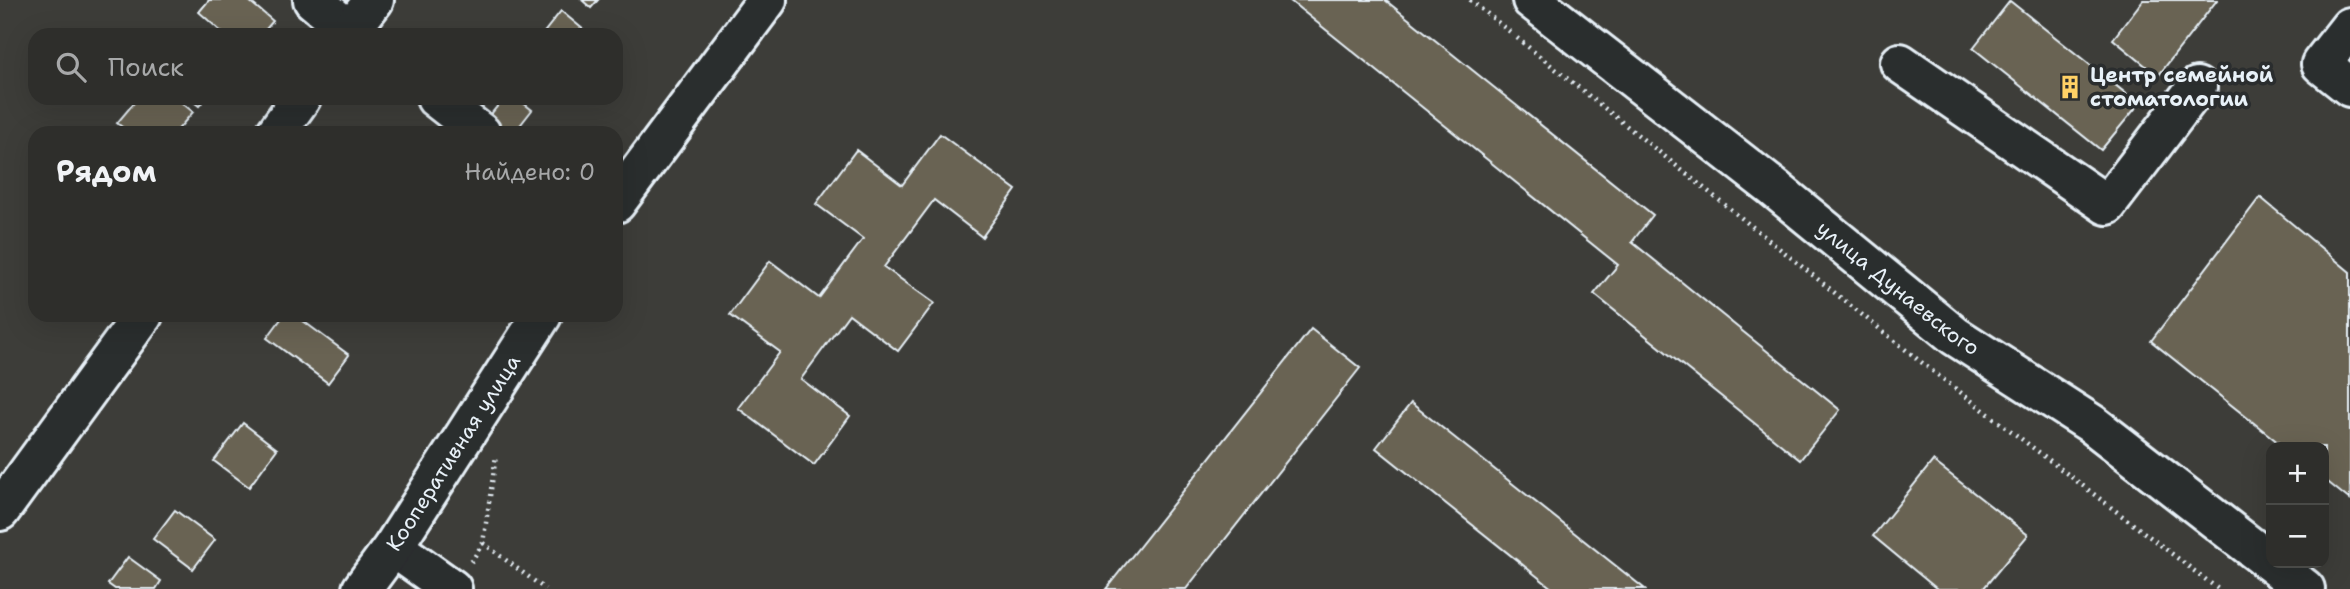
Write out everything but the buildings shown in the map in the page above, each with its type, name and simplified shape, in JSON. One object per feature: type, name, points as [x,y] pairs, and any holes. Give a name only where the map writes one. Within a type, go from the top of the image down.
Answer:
[{"type":"street","points":[[313,0],[344,28]]},
{"type":"street","points":[[355,28],[374,0]]},
{"type":"street","points":[[623,194],[767,0]]},
{"type":"street","name":"улица Дунаевского","points":[[1532,0],[1774,188],[1955,336],[2092,424],[2305,589]]},
{"type":"street","points":[[2350,27],[2321,64],[2350,87]]},
{"type":"street","points":[[1900,62],[2107,205],[2197,87]]},
{"type":"street","points":[[281,126],[297,105]]},
{"type":"street","points":[[445,105],[472,126]]},
{"type":"street","points":[[0,512],[138,322]]},
{"type":"street","name":"Кооперативная улица","points":[[362,589],[393,547],[538,322]]},
{"type":"street","points":[[393,547],[460,578]]},
{"type":"path","points":[[1470,0],[1926,366],[2218,589]]},
{"type":"path","points":[[460,578],[483,543],[498,447]]},
{"type":"path","points":[[483,543],[545,589]]},
{"type":"place","name":"Центр cемейной cтоматологии","points":[[2070,87]]}]
